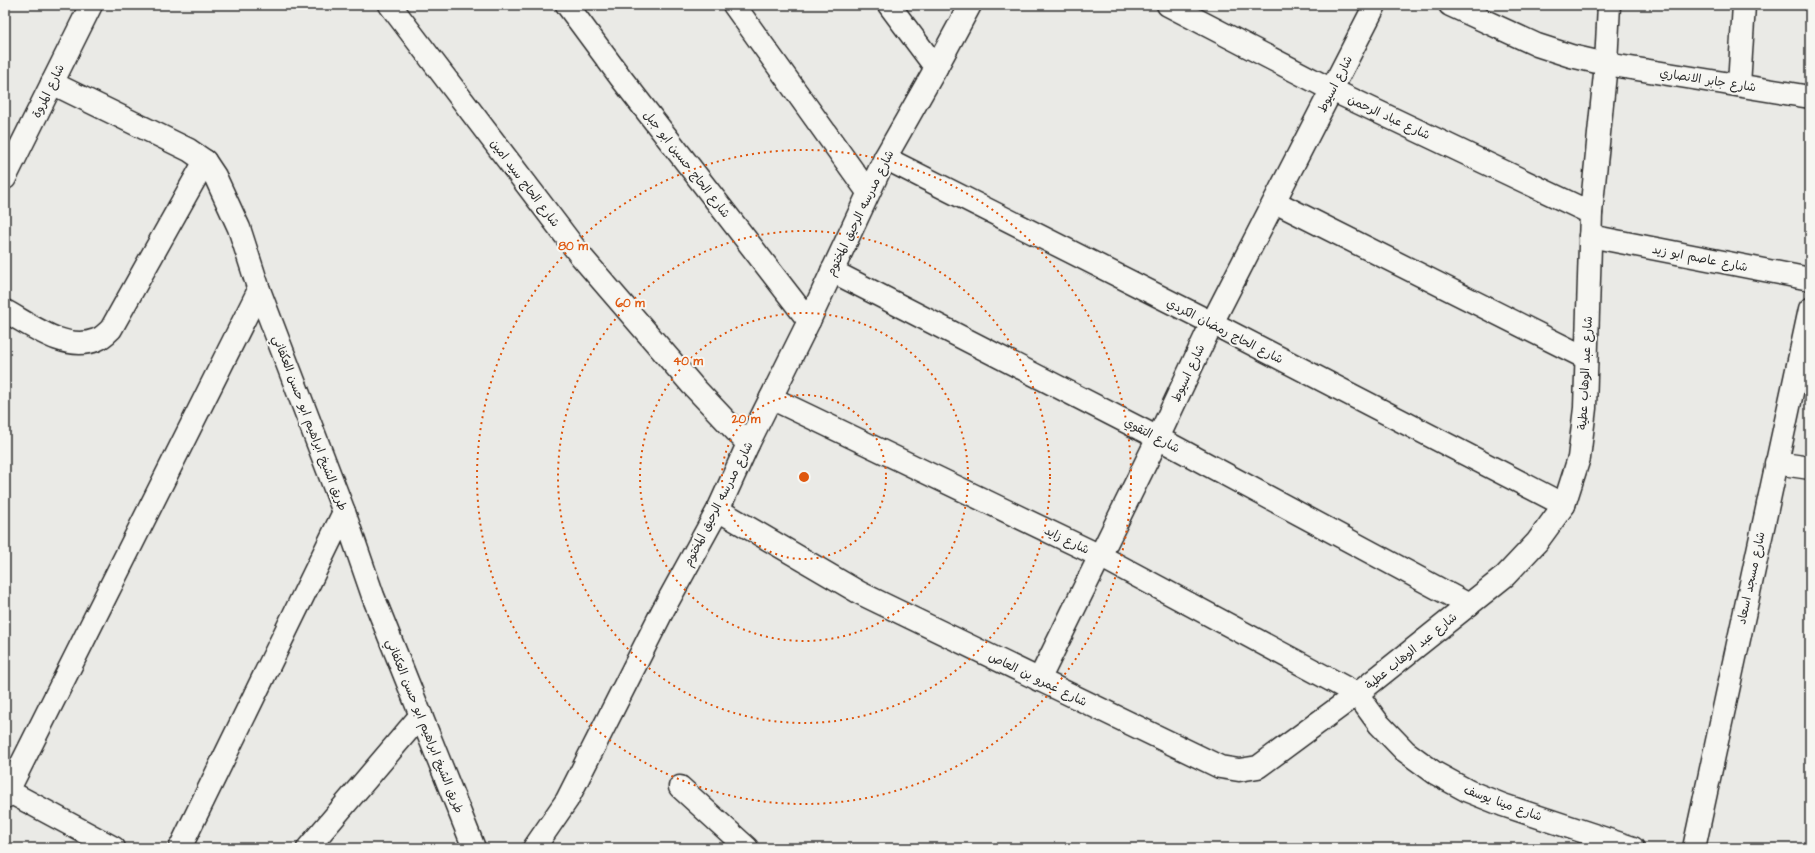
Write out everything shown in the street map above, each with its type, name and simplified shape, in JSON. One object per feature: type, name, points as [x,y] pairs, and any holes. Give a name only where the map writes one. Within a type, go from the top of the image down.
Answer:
[{"type":"street","name":"شارع المروة","points":[[5,178],[91,5]]},
{"type":"street","name":"شارع الحاج سيد امين","points":[[390,5],[580,255],[692,385],[748,444]]},
{"type":"street","name":"شارع الحاج حسين ابو جبل","points":[[567,5],[621,78],[810,321]]},
{"type":"street","points":[[734,5],[868,192]]},
{"type":"street","points":[[890,5],[936,68]]},
{"type":"street","name":"شارع مدرسه الرحيق المختوم","points":[[534,848],[567,800],[663,610],[718,510],[748,444],[810,321],[868,192],[885,158],[970,5]]},
{"type":"street","name":"شارع عباد الرحمن","points":[[1168,5],[1332,90],[1591,213]]},
{"type":"street","name":"شارع اسيوط","points":[[1039,680],[1158,438],[1212,323],[1375,5]]},
{"type":"street","name":"شارع جابر الانصاري","points":[[1450,5],[1537,45],[1571,56],[1606,64],[1810,97]]},
{"type":"street","name":"شارع عبد الوهاب عطية","points":[[1357,694],[1505,576],[1537,542],[1564,505],[1579,458],[1585,408],[1591,213],[1606,64],[1609,5]]},
{"type":"street","points":[[1740,85],[1744,5]]},
{"type":"street","name":"طريق الشيخ ابراهيم ابو حسن العكفاني","points":[[52,83],[189,150],[205,161],[215,176],[239,228],[260,290],[344,512],[373,596],[474,848]]},
{"type":"street","name":"شارع الحاج رمضان الكردي","points":[[885,158],[1212,323],[1564,505]]},
{"type":"street","points":[[5,310],[54,337],[69,342],[84,343],[97,340],[111,329],[205,161]]},
{"type":"street","points":[[1275,202],[1586,358]]},
{"type":"street","name":"شارع عاصم ابو زيد","points":[[1590,236],[1810,279]]},
{"type":"street","name":"شارع التقوي","points":[[832,271],[1158,438],[1469,605]]},
{"type":"street","points":[[114,848],[6,794],[260,290]]},
{"type":"street","name":"شارع مسجد اسعاد","points":[[1694,848],[1810,309]]},
{"type":"street","name":"شارع زايد","points":[[771,398],[1100,556],[1357,694]]},
{"type":"street","points":[[1776,463],[1810,468]]},
{"type":"street","name":"شارع عمرو بن العاص","points":[[718,510],[860,593],[1220,767],[1239,770],[1258,767],[1357,694]]},
{"type":"street","points":[[180,848],[344,512]]},
{"type":"street","name":"شارع مينا يوسف","points":[[1357,694],[1379,724],[1405,751],[1435,773],[1468,792],[1502,805],[1633,848]]},
{"type":"street","points":[[308,848],[421,715]]},
{"type":"street","points":[[680,786],[734,843]]}]
